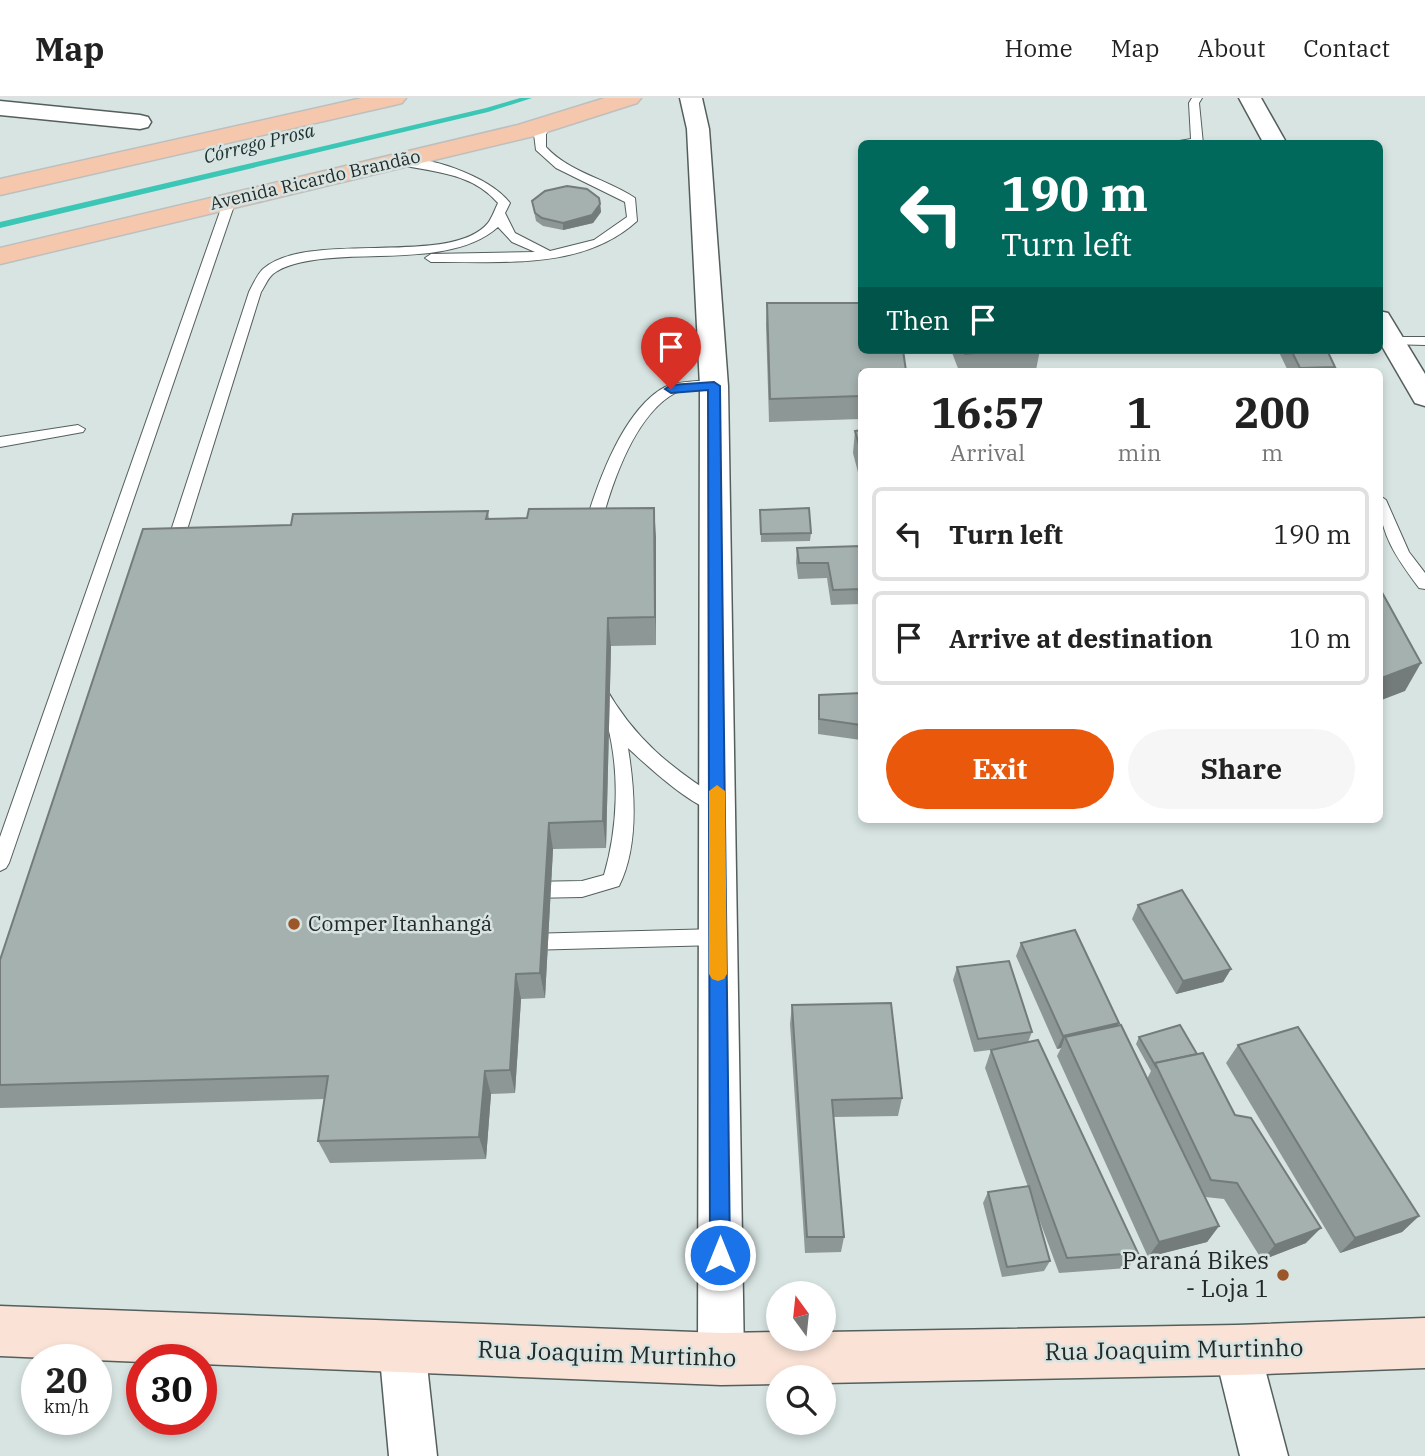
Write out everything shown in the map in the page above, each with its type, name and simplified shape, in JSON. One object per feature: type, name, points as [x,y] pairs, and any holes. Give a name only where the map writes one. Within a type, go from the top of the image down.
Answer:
[{"type":"main road","points":[[0,187],[394,98]]},
{"type":"main road","name":"Avenida Ricardo Brandão","points":[[0,256],[546,124],[629,98]]},
{"type":"main road","name":"Rua Joaquim Murtinho","points":[[0,1331],[721,1359],[1237,1350],[1425,1343]]},
{"type":"street","points":[[691,98],[698,129],[714,386],[721,1359]]},
{"type":"street","points":[[1250,98],[1274,140]]},
{"type":"street","points":[[0,108],[140,122]]},
{"type":"street","points":[[1386,330],[1425,397]]},
{"type":"street","points":[[402,1347],[413,1456]]},
{"type":"street","points":[[1237,1350],[1264,1456]]},
{"type":"lane","points":[[1197,98],[1194,103],[1197,140]]},
{"type":"lane","points":[[394,252],[417,258],[523,256],[590,247],[616,234],[633,218],[631,201],[618,191],[568,170],[547,157],[540,148],[540,134],[546,124]]},
{"type":"lane","points":[[394,161],[429,166],[487,186],[499,195],[504,203],[502,226],[509,235],[521,243],[549,253]]},
{"type":"lane","points":[[0,863],[230,200]]},
{"type":"lane","points":[[166,570],[260,282],[268,272],[304,256],[394,252],[450,246],[492,227],[502,216]]},
{"type":"lane","points":[[1386,330],[1425,341]]},
{"type":"lane","points":[[587,551],[596,511],[608,476],[652,404],[671,389],[714,386]]},
{"type":"lane","points":[[0,442],[78,429]]},
{"type":"lane","points":[[1383,509],[1402,554],[1425,584]]},
{"type":"lane","points":[[592,675],[602,698],[635,743],[671,777],[717,806]]},
{"type":"lane","points":[[513,903],[514,890],[582,889],[612,881],[621,854],[625,819],[621,753],[614,715]]},
{"type":"lane","points":[[511,929],[510,942],[718,937]]},
{"type":"building","points":[[567,186],[587,189],[599,198],[600,204],[592,215],[563,223],[542,218],[535,213],[532,201],[545,191]]},
{"type":"building","points":[[767,303],[858,303],[858,354],[904,354],[906,368],[858,368],[858,396],[770,399]]},
{"type":"building","points":[[1293,354],[1329,354],[1335,367],[1300,368]]},
{"type":"building","name":"Comper Itanhangá","points":[[654,508],[655,617],[608,618],[603,821],[549,823],[540,973],[516,974],[510,1070],[485,1071],[479,1137],[318,1141],[328,1076],[0,1085],[0,960],[143,529],[291,525],[293,514],[488,511],[486,519],[527,518],[529,509]]},
{"type":"building","points":[[809,508],[811,533],[761,534],[760,510]]},
{"type":"building","points":[[858,546],[858,589],[833,590],[828,563],[799,563],[797,548]]},
{"type":"building","points":[[1383,594],[1421,663],[1383,677]]},
{"type":"building","points":[[858,693],[858,725],[819,719],[819,695]]},
{"type":"building","points":[[1182,890],[1231,969],[1183,981],[1138,905]]},
{"type":"building","points":[[1075,930],[1119,1023],[1063,1036],[1021,943]]},
{"type":"building","points":[[1009,961],[1032,1032],[978,1039],[957,967]]},
{"type":"building","points":[[891,1003],[902,1098],[832,1100],[844,1237],[807,1237],[792,1005]]},
{"type":"building","points":[[1121,1025],[1219,1226],[1159,1242],[1065,1037]]},
{"type":"building","points":[[1180,1025],[1197,1054],[1155,1065],[1139,1037]]},
{"type":"building","points":[[1298,1027],[1419,1216],[1355,1238],[1238,1045]]},
{"type":"building","points":[[1038,1040],[1138,1253],[1067,1258],[991,1050]]},
{"type":"building","points":[[1203,1053],[1235,1115],[1251,1118],[1321,1228],[1275,1245],[1237,1183],[1211,1180],[1155,1063]]},
{"type":"building","points":[[1029,1186],[1050,1261],[1007,1267],[988,1192]]},
{"type":"waterway","name":"Córrego Prosa","points":[[0,225],[488,110],[528,98]]},
{"type":"slow traffic","points":[[717,791],[718,974]]},
{"type":"place","name":"Comper Itanhangá","points":[[294,924]]},
{"type":"place","name":"Paraná Bikes - Loja 1","points":[[1283,1275]]},
{"type":"route","points":[[671,389],[714,386],[720,1255]]}]
